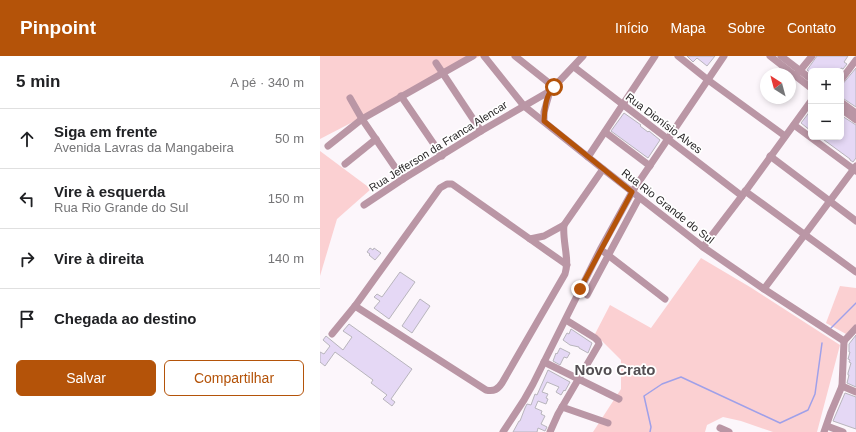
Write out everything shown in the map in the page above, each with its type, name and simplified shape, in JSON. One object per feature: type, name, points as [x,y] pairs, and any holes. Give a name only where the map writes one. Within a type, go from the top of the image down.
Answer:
[{"type":"street","points":[[328,146],[362,119],[442,72],[473,56]]},
{"type":"street","name":"Rua Rio Grande do Sul","points":[[484,56],[524,106],[639,198],[703,247],[764,290],[844,340]]},
{"type":"street","points":[[515,56],[552,89]]},
{"type":"street","points":[[544,121],[544,112],[552,89],[583,56]]},
{"type":"street","points":[[588,157],[655,56]]},
{"type":"street","points":[[678,56],[708,80],[785,136]]},
{"type":"street","points":[[503,432],[524,400],[566,320],[600,250],[632,192],[724,56]]},
{"type":"street","points":[[770,56],[798,74],[808,78]]},
{"type":"street","points":[[781,56],[808,85]]},
{"type":"street","points":[[798,74],[812,56]]},
{"type":"street","points":[[844,76],[856,60]]},
{"type":"street","points":[[436,63],[481,131]]},
{"type":"street","name":"Rua Dionísio Alves","points":[[574,67],[668,138],[744,193],[805,234],[856,272]]},
{"type":"street","name":"Rua Jefferson da Franca Alencar","points":[[364,205],[403,179],[552,89]]},
{"type":"street","points":[[401,96],[442,156]]},
{"type":"street","points":[[350,98],[362,119],[403,179]]},
{"type":"street","points":[[703,247],[809,104]]},
{"type":"street","points":[[843,104],[856,117]]},
{"type":"street","points":[[844,111],[856,117]]},
{"type":"street","points":[[764,290],[829,201],[855,169],[794,124]]},
{"type":"street","points":[[605,132],[650,166]]},
{"type":"street","points":[[345,164],[376,139]]},
{"type":"street","points":[[770,156],[856,221]]},
{"type":"street","points":[[530,239],[544,236],[564,225],[603,169]]},
{"type":"street","points":[[332,334],[355,306],[444,185],[452,184],[567,265]]},
{"type":"street","points":[[587,295],[639,198]]},
{"type":"street","points":[[355,306],[486,390],[494,390],[500,386],[564,274],[567,265],[564,225]]},
{"type":"street","points":[[600,250],[665,299]]},
{"type":"street","points":[[550,432],[562,407],[599,344],[595,338],[566,320]]},
{"type":"street","points":[[843,432],[826,429],[830,412],[842,386],[844,340],[856,328]]},
{"type":"street","points":[[544,362],[619,399]]},
{"type":"street","points":[[842,386],[856,392]]},
{"type":"street","points":[[562,407],[608,423]]},
{"type":"street","points":[[720,428],[729,432]]},
{"type":"shaded area","points":[[320,56],[480,56],[320,139]]},
{"type":"shaded area","points":[[320,151],[371,189],[337,219],[320,276]]},
{"type":"shaded area","points":[[701,258],[750,287],[840,345],[817,432],[773,432],[741,421],[723,417],[707,425],[705,432],[593,432],[621,389],[621,360],[595,334],[610,305],[651,328]]},
{"type":"shaded area","points":[[840,286],[856,288],[856,324],[846,334],[826,323]]},
{"type":"building","points":[[687,56],[715,56],[707,66],[697,58],[693,62]]},
{"type":"building","points":[[817,56],[848,56],[844,62],[847,64],[844,68],[808,68]]},
{"type":"building","points":[[856,68],[856,107],[844,99],[844,82]]},
{"type":"building","points":[[624,113],[660,140],[648,158],[611,131]]},
{"type":"building","points":[[808,114],[808,129],[801,123]]},
{"type":"building","points":[[844,117],[856,125],[856,158],[853,162],[824,140],[844,140]]},
{"type":"building","points":[[370,248],[373,250],[374,248],[381,253],[375,260],[367,252]]},
{"type":"building","points":[[400,272],[415,282],[389,319],[374,308],[380,301],[374,297],[377,294],[382,297]]},
{"type":"building","points":[[420,299],[430,306],[412,333],[402,326]]},
{"type":"building","points":[[349,324],[412,369],[391,399],[395,402],[392,406],[383,399],[387,395],[371,383],[373,380],[335,352],[325,366],[320,362],[320,352],[324,354],[330,346],[323,340],[326,336],[343,350],[352,337],[343,331]]},
{"type":"building","points":[[571,329],[592,343],[588,353],[579,347],[570,345],[563,340],[567,333],[569,334]]},
{"type":"building","points":[[856,335],[856,387],[847,383],[851,363],[848,359],[850,352],[849,344]]},
{"type":"building","points":[[560,348],[570,353],[567,358],[564,357],[560,365],[553,361]]},
{"type":"building","points":[[548,370],[570,382],[561,395],[556,392],[559,387],[547,382],[542,392],[548,394],[546,404],[538,401],[535,408],[542,411],[541,414],[545,416],[541,424],[547,427],[545,431],[538,428],[537,432],[513,432],[520,421],[527,404],[531,405],[535,394],[537,395]]},
{"type":"building","points":[[845,393],[856,397],[856,429],[833,421]]},
{"type":"waterway","points":[[831,328],[856,303]]},
{"type":"waterway","points":[[650,432],[651,427],[644,396],[662,384],[681,377],[780,423],[808,410],[815,394],[822,343]]},
{"type":"district","name":"Novo Crato","points":[[615,369]]},
{"type":"route","points":[[554,87],[550,91],[547,99],[544,112],[544,121],[632,192],[580,289]]}]
